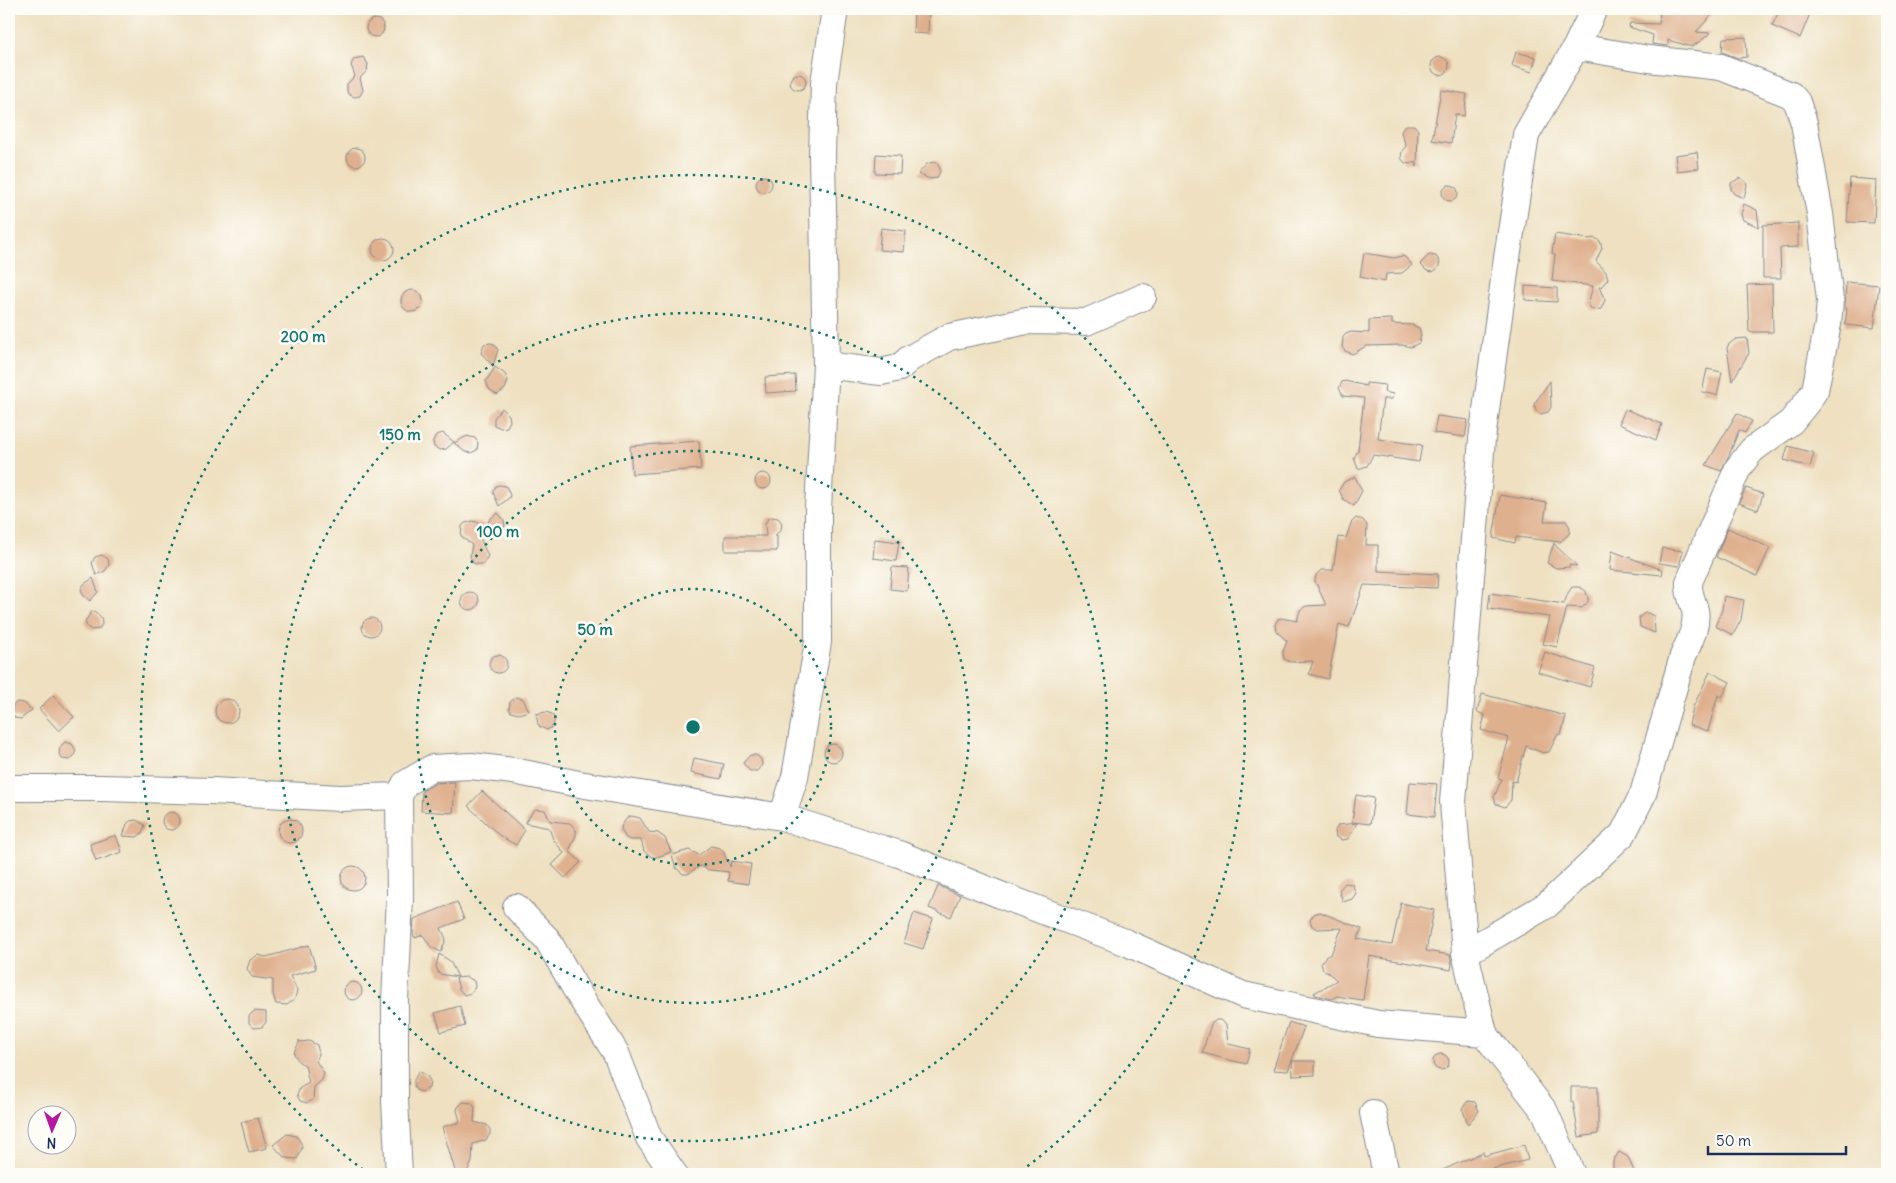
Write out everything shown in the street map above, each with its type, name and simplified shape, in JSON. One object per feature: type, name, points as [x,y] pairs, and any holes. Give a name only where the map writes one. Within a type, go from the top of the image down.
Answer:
[{"type":"street","points":[[782,817],[794,777],[818,642],[818,508],[826,365],[822,156],[824,84],[835,9]]},
{"type":"street","points":[[1572,1174],[1545,1112],[1484,1033],[1464,953],[1453,802],[1482,439],[1506,258],[1526,135],[1576,47],[1594,9]]},
{"type":"street","points":[[1464,953],[1547,905],[1623,834],[1643,794],[1683,656],[1693,634],[1695,611],[1688,590],[1689,582],[1738,468],[1752,450],[1790,422],[1815,390],[1828,324],[1830,300],[1820,214],[1804,123],[1797,102],[1791,95],[1721,67],[1649,59],[1576,47]]},
{"type":"street","points":[[826,365],[881,372],[898,368],[909,359],[949,337],[1027,321],[1086,322],[1143,298]]},
{"type":"street","points":[[399,1174],[395,1101],[395,1000],[400,898],[399,796],[405,784],[432,768],[471,766],[513,770],[579,784],[782,817],[899,854],[1002,896],[1124,942],[1243,995],[1378,1024],[1484,1033]]},
{"type":"street","points":[[9,788],[212,791],[340,798],[399,796]]},
{"type":"street","points":[[516,907],[547,939],[616,1053],[649,1138],[674,1174]]},
{"type":"street","points":[[1372,1113],[1386,1174]]},
{"type":"building","points":[[914,9],[929,9],[928,34],[913,33]]},
{"type":"building","points":[[1660,9],[1717,9],[1696,32],[1711,33],[1692,47],[1668,40],[1668,46],[1652,44],[1653,35],[1629,27],[1630,23],[1659,24]]},
{"type":"building","points":[[1780,9],[1812,9],[1800,38],[1772,26]]},
{"type":"building","points":[[375,19],[381,22],[384,28],[381,34],[375,37],[369,34],[366,28],[369,22]]},
{"type":"building","points":[[1746,37],[1747,57],[1738,58],[1722,52],[1723,38]]},
{"type":"building","points":[[1516,52],[1536,57],[1532,72],[1512,66]]},
{"type":"building","points":[[363,57],[368,64],[367,71],[360,78],[363,90],[360,96],[354,97],[348,94],[347,91],[347,84],[355,76],[351,65],[354,59]]},
{"type":"building","points":[[1440,57],[1446,60],[1449,66],[1446,72],[1440,75],[1434,72],[1431,66],[1434,60]]},
{"type":"building","points":[[795,74],[801,74],[806,79],[804,88],[795,90],[790,85],[790,79]]},
{"type":"building","points":[[1441,90],[1467,94],[1464,116],[1455,114],[1451,143],[1432,140]]},
{"type":"building","points":[[1414,125],[1418,130],[1417,167],[1415,162],[1411,164],[1405,163],[1401,158],[1402,151],[1406,146],[1401,132],[1404,126]]},
{"type":"building","points":[[356,148],[362,151],[365,157],[362,163],[356,166],[350,163],[347,157],[350,151]]},
{"type":"building","points":[[1697,152],[1699,168],[1677,171],[1675,155]]},
{"type":"building","points":[[876,154],[901,156],[900,174],[875,173]]},
{"type":"building","points":[[937,163],[940,169],[937,178],[930,179],[918,174],[927,164]]},
{"type":"building","points":[[761,176],[767,176],[772,181],[770,190],[761,192],[756,187],[756,181]]},
{"type":"building","points":[[1740,178],[1747,185],[1744,198],[1734,194],[1731,189],[1731,183]]},
{"type":"building","points":[[1850,178],[1876,180],[1874,223],[1847,222]]},
{"type":"building","points":[[1447,185],[1453,185],[1458,190],[1456,199],[1447,201],[1442,196],[1442,190]]},
{"type":"building","points":[[1744,204],[1757,210],[1759,227],[1743,220],[1741,214]]},
{"type":"building","points":[[1798,223],[1798,247],[1780,248],[1781,278],[1763,278],[1763,225]]},
{"type":"building","points":[[881,228],[906,231],[904,252],[879,250]]},
{"type":"building","points":[[1555,234],[1589,239],[1595,238],[1600,241],[1602,248],[1596,261],[1606,272],[1608,279],[1599,287],[1605,300],[1601,309],[1592,310],[1588,304],[1593,286],[1552,281],[1555,254],[1552,253]]},
{"type":"building","points":[[383,238],[391,241],[394,249],[391,257],[383,260],[375,257],[372,249],[375,241]]},
{"type":"building","points":[[1364,253],[1394,258],[1402,256],[1412,265],[1402,273],[1386,274],[1385,282],[1360,277]]},
{"type":"building","points":[[1429,255],[1436,256],[1440,262],[1438,268],[1433,272],[1427,271],[1420,264]]},
{"type":"building","points":[[1846,282],[1879,285],[1874,328],[1845,325],[1847,308],[1845,308]]},
{"type":"building","points":[[1772,284],[1773,332],[1749,332],[1747,285]]},
{"type":"building","points":[[1525,286],[1557,288],[1557,302],[1525,300]]},
{"type":"building","points":[[412,290],[420,293],[423,301],[420,309],[412,312],[404,309],[401,301],[404,293]]},
{"type":"building","points":[[1392,319],[1392,324],[1412,325],[1419,328],[1421,335],[1419,343],[1411,347],[1402,345],[1366,346],[1353,354],[1345,351],[1342,347],[1343,337],[1346,334],[1351,332],[1369,333],[1369,320]]},
{"type":"building","points":[[1747,338],[1749,353],[1732,381],[1727,348],[1736,339]]},
{"type":"building","points":[[491,343],[498,350],[493,366],[481,353],[484,344]]},
{"type":"building","points":[[495,367],[505,374],[508,381],[505,389],[497,395],[489,389],[486,381]]},
{"type":"building","points":[[1707,369],[1722,372],[1717,395],[1702,392]]},
{"type":"building","points":[[795,375],[796,391],[766,393],[765,377]]},
{"type":"building","points":[[1550,381],[1551,407],[1548,412],[1541,414],[1536,411],[1534,404]]},
{"type":"building","points":[[1342,382],[1366,386],[1366,383],[1385,385],[1384,392],[1393,394],[1392,399],[1383,399],[1378,439],[1422,445],[1419,462],[1373,455],[1367,466],[1358,469],[1354,458],[1358,450],[1364,398],[1343,396],[1339,388]]},
{"type":"building","points":[[502,408],[509,415],[510,421],[507,427],[501,428],[494,425],[494,418]]},
{"type":"building","points":[[1625,409],[1662,424],[1656,440],[1619,424]]},
{"type":"building","points":[[1737,413],[1752,421],[1745,433],[1739,430],[1721,471],[1706,465]]},
{"type":"building","points":[[1437,416],[1468,420],[1465,437],[1434,433]]},
{"type":"building","points":[[443,433],[454,442],[446,449],[440,450],[434,447],[433,441],[436,435]]},
{"type":"building","points":[[467,436],[475,438],[478,443],[477,450],[471,453],[465,452],[454,443]]},
{"type":"building","points":[[699,441],[701,469],[632,474],[630,446]]},
{"type":"building","points":[[1788,446],[1814,453],[1810,467],[1784,460]]},
{"type":"building","points":[[760,473],[766,473],[771,478],[769,487],[760,489],[755,484],[755,478]]},
{"type":"building","points":[[1355,477],[1362,491],[1354,506],[1343,499],[1339,490],[1344,482]]},
{"type":"building","points":[[496,486],[506,486],[510,495],[499,506],[493,492]]},
{"type":"building","points":[[1746,488],[1763,494],[1758,510],[1739,503]]},
{"type":"building","points":[[1500,495],[1547,503],[1544,521],[1566,521],[1570,527],[1569,534],[1560,542],[1516,537],[1515,543],[1493,538]]},
{"type":"building","points":[[498,513],[504,520],[505,526],[502,531],[480,538],[488,556],[483,564],[473,563],[470,556],[472,545],[461,536],[462,526],[473,521],[486,525]]},
{"type":"building","points":[[768,518],[778,518],[782,523],[781,530],[774,536],[777,536],[777,551],[725,551],[725,536],[766,536],[765,524]]},
{"type":"building","points":[[1356,518],[1363,520],[1367,525],[1366,545],[1378,545],[1378,571],[1438,574],[1437,588],[1364,585],[1349,627],[1339,624],[1328,679],[1309,674],[1313,661],[1290,662],[1284,659],[1283,652],[1287,641],[1276,631],[1275,625],[1278,619],[1281,618],[1297,621],[1300,610],[1306,606],[1326,605],[1315,581],[1316,575],[1321,570],[1333,570],[1338,537],[1346,538],[1351,523]]},
{"type":"building","points":[[1728,528],[1770,548],[1757,576],[1716,557]]},
{"type":"building","points":[[875,539],[899,542],[896,561],[873,558]]},
{"type":"building","points":[[1554,543],[1577,566],[1569,565],[1570,567],[1556,568],[1547,563]]},
{"type":"building","points":[[1662,548],[1683,551],[1679,566],[1659,563]]},
{"type":"building","points":[[1612,551],[1663,570],[1662,575],[1610,570]]},
{"type":"building","points":[[102,555],[108,559],[109,565],[105,571],[96,575],[92,563],[95,557]]},
{"type":"building","points":[[892,567],[909,568],[907,591],[890,589]]},
{"type":"building","points":[[93,578],[98,592],[90,601],[83,595],[81,589],[84,584]]},
{"type":"building","points":[[1572,587],[1579,587],[1586,591],[1588,602],[1582,608],[1567,607],[1557,647],[1543,644],[1550,617],[1488,609],[1490,593],[1564,604]]},
{"type":"building","points":[[470,592],[476,595],[479,601],[476,607],[470,610],[464,607],[461,601],[464,595]]},
{"type":"building","points":[[1724,596],[1744,600],[1741,620],[1733,635],[1715,626],[1722,610]]},
{"type":"building","points":[[93,610],[101,617],[102,624],[99,629],[92,630],[87,627],[85,621]]},
{"type":"building","points":[[1645,613],[1654,616],[1655,633],[1640,627],[1639,617]]},
{"type":"building","points":[[371,618],[377,621],[380,627],[377,633],[371,636],[365,633],[362,627],[365,621]]},
{"type":"building","points":[[1545,652],[1595,668],[1590,687],[1538,672]]},
{"type":"building","points":[[498,655],[504,658],[507,664],[504,670],[498,673],[492,670],[489,664],[492,658]]},
{"type":"building","points":[[1710,672],[1730,682],[1722,697],[1718,695],[1708,731],[1689,725],[1693,707]]},
{"type":"building","points":[[1482,694],[1566,716],[1561,735],[1558,734],[1549,752],[1543,753],[1526,746],[1516,782],[1512,781],[1511,800],[1505,807],[1496,804],[1494,797],[1502,779],[1498,778],[1509,738],[1481,730],[1485,715],[1477,712]]},
{"type":"building","points":[[53,695],[74,717],[59,731],[39,709]]},
{"type":"building","points":[[516,697],[523,699],[529,711],[518,714],[511,712],[509,709],[510,702]]},
{"type":"building","points":[[227,699],[236,702],[239,711],[236,720],[227,723],[218,720],[215,711],[218,702]]},
{"type":"building","points":[[17,702],[24,703],[32,710],[21,719],[15,718],[11,713],[12,706]]},
{"type":"building","points":[[546,712],[552,714],[555,719],[553,726],[547,730],[540,727],[536,714]]},
{"type":"building","points":[[65,742],[72,744],[76,750],[74,756],[69,760],[62,759],[59,754],[60,747]]},
{"type":"building","points":[[833,744],[839,747],[842,753],[839,759],[833,762],[827,759],[824,753],[827,747]]},
{"type":"building","points":[[750,755],[756,755],[761,759],[762,765],[757,771],[750,771],[743,763]]},
{"type":"building","points":[[694,758],[724,764],[721,779],[691,773]]},
{"type":"building","points":[[455,782],[453,813],[421,811],[422,791],[436,783]]},
{"type":"building","points":[[1410,782],[1437,784],[1434,817],[1407,814]]},
{"type":"building","points":[[482,791],[525,830],[516,845],[500,836],[468,806]]},
{"type":"building","points":[[1356,795],[1374,798],[1370,824],[1352,822]]},
{"type":"building","points":[[536,809],[545,810],[550,821],[570,823],[576,830],[576,835],[569,851],[581,862],[565,878],[552,865],[564,853],[553,839],[549,828],[525,823]]},
{"type":"building","points":[[171,812],[177,815],[180,821],[177,827],[171,830],[165,827],[162,821],[165,815]]},
{"type":"building","points":[[631,816],[640,818],[649,832],[658,833],[665,838],[671,852],[652,857],[644,851],[641,840],[626,838],[621,830],[622,825]]},
{"type":"building","points":[[290,819],[299,822],[302,831],[299,840],[290,843],[281,840],[278,831],[281,822]]},
{"type":"building","points":[[136,820],[145,825],[142,833],[137,837],[123,836],[127,824],[130,821]]},
{"type":"building","points":[[1357,823],[1348,839],[1342,840],[1336,837],[1335,831],[1338,825]]},
{"type":"building","points":[[116,835],[122,852],[96,861],[90,844]]},
{"type":"building","points":[[711,846],[720,848],[723,851],[730,867],[731,861],[751,864],[748,884],[728,881],[729,872],[709,870],[700,866],[688,874],[683,874],[676,868],[672,855],[689,850],[699,855]]},
{"type":"building","points":[[353,866],[362,869],[365,878],[362,887],[353,890],[344,887],[341,878],[344,869]]},
{"type":"building","points":[[1345,883],[1352,884],[1356,893],[1352,899],[1343,902],[1339,890]]},
{"type":"building","points":[[938,886],[960,895],[951,917],[929,908]]},
{"type":"building","points":[[457,902],[464,919],[441,928],[446,939],[441,952],[431,947],[423,935],[415,938],[413,934],[414,919]]},
{"type":"building","points":[[1401,903],[1434,910],[1426,951],[1450,955],[1451,970],[1369,956],[1363,1000],[1336,996],[1333,999],[1315,995],[1314,993],[1337,980],[1323,969],[1321,963],[1325,957],[1331,954],[1342,928],[1315,928],[1310,920],[1314,914],[1320,912],[1362,929],[1357,939],[1392,945]]},
{"type":"building","points":[[914,913],[933,919],[923,949],[904,943]]},
{"type":"building","points":[[309,945],[316,969],[290,976],[297,990],[295,999],[287,1005],[276,1004],[273,994],[273,980],[252,977],[247,969],[250,960],[258,955],[266,957]]},
{"type":"building","points":[[439,954],[450,961],[458,977],[439,974],[436,967]]},
{"type":"building","points":[[467,977],[474,981],[475,987],[471,993],[464,995],[459,989],[456,978]]},
{"type":"building","points":[[353,982],[359,985],[362,991],[359,997],[353,1000],[347,997],[344,991],[347,985]]},
{"type":"building","points":[[460,1006],[465,1026],[441,1032],[435,1013]]},
{"type":"building","points":[[254,1011],[266,1012],[266,1022],[262,1027],[254,1028],[249,1023],[249,1016]]},
{"type":"building","points":[[1216,1020],[1226,1024],[1228,1044],[1250,1049],[1246,1064],[1202,1053],[1211,1024]]},
{"type":"building","points":[[1289,1022],[1304,1027],[1288,1071],[1273,1070]]},
{"type":"building","points":[[299,1040],[300,1042],[309,1041],[317,1045],[319,1054],[316,1061],[324,1073],[322,1080],[314,1087],[313,1100],[307,1103],[300,1101],[297,1095],[300,1088],[309,1083],[305,1065],[299,1062],[294,1054]]},
{"type":"building","points":[[1438,1054],[1444,1054],[1449,1059],[1447,1068],[1438,1070],[1433,1065],[1433,1059]]},
{"type":"building","points":[[1292,1061],[1315,1061],[1315,1075],[1293,1076]]},
{"type":"building","points":[[419,1071],[427,1076],[430,1081],[429,1088],[422,1092],[414,1087],[414,1080]]},
{"type":"building","points":[[1571,1087],[1598,1087],[1598,1134],[1579,1137],[1573,1102],[1571,1102]]},
{"type":"building","points":[[1468,1101],[1475,1102],[1479,1111],[1468,1124],[1462,1108]]},
{"type":"building","points":[[463,1102],[472,1103],[475,1108],[474,1122],[487,1125],[490,1134],[486,1140],[473,1144],[472,1162],[466,1174],[456,1174],[442,1127],[460,1122],[457,1110]]},
{"type":"building","points":[[258,1118],[267,1148],[249,1152],[241,1122]]},
{"type":"building","points":[[287,1134],[296,1136],[301,1143],[302,1148],[297,1159],[286,1158],[273,1145]]},
{"type":"building","points":[[1524,1145],[1528,1160],[1472,1174],[1434,1174],[1483,1152],[1484,1156]]},
{"type":"building","points":[[1619,1152],[1628,1157],[1635,1174],[1613,1174],[1613,1161]]}]
